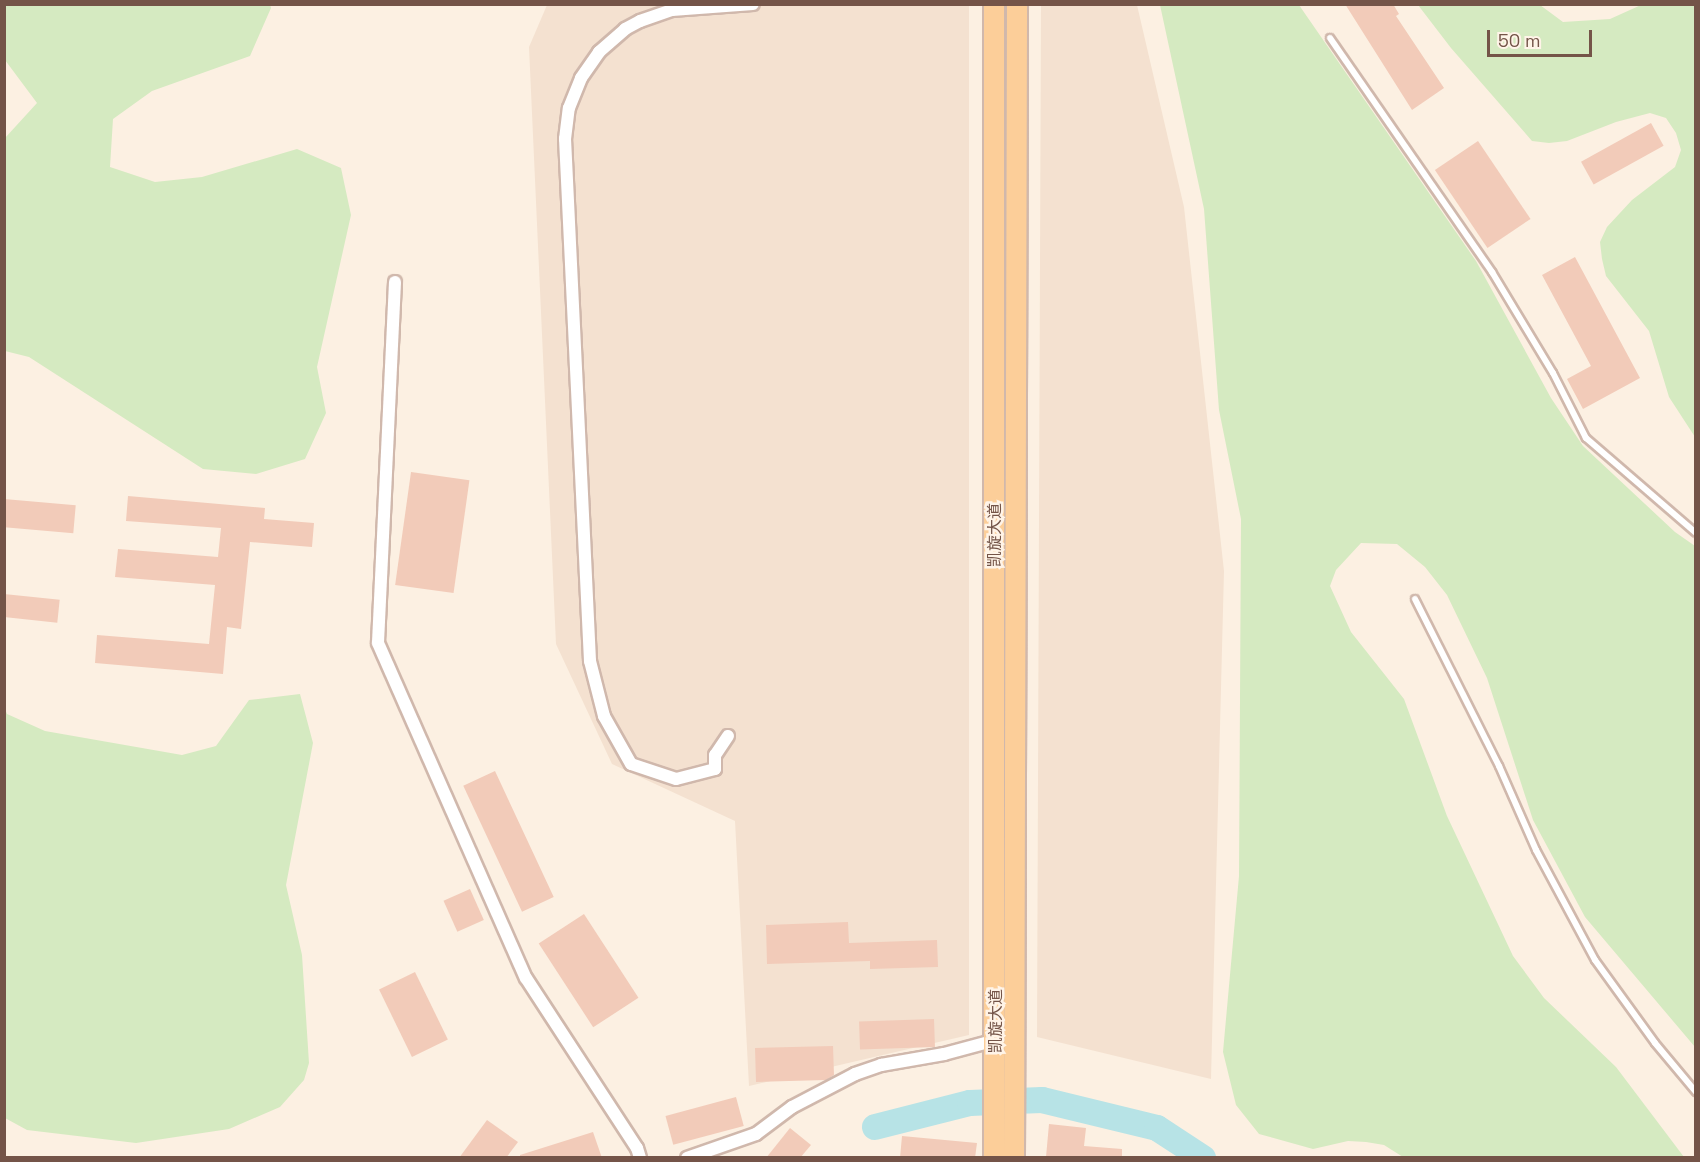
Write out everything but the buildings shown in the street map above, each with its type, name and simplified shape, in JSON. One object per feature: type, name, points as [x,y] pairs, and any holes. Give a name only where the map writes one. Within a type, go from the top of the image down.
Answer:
[{"type":"main road","name":"凯旋大道","points":[[994,4],[996,1040],[1004,1065]]},
{"type":"main road","name":"凯旋大道","points":[[1004,1065],[1017,4]]},
{"type":"main road","points":[[994,1158],[1004,1119],[1004,1065]]},
{"type":"main road","points":[[1004,1119],[1014,1158]]},
{"type":"street","points":[[728,736],[715,755],[714,769],[676,779],[631,764],[604,716],[590,662],[565,139],[569,108],[581,78],[599,52],[625,29],[672,9],[753,4]]},
{"type":"street","points":[[394,282],[378,643],[526,978],[637,1148],[640,1158]]},
{"type":"street","points":[[687,1158],[756,1134],[792,1107],[855,1074],[881,1065],[944,1054],[996,1040]]},
{"type":"lane","points":[[1330,38],[1492,272],[1553,373],[1586,438],[1695,533]]},
{"type":"lane","points":[[1415,599],[1499,766],[1536,850],[1596,960],[1655,1043],[1695,1092]]},
{"type":"shaded area","points":[[547,5],[969,5],[969,1035],[749,1086],[735,821],[612,764],[556,644],[529,47]]},
{"type":"shaded area","points":[[1041,5],[1137,5],[1184,207],[1224,571],[1211,1079],[1037,1037]]},
{"type":"green space","points":[[5,4],[270,5],[271,8],[250,56],[152,91],[113,119],[110,167],[155,182],[202,177],[297,149],[341,168],[351,215],[317,367],[326,413],[305,459],[256,474],[203,469],[29,357],[5,351],[5,138],[37,103],[5,60]]},
{"type":"green space","points":[[1160,5],[1299,5],[1476,261],[1551,398],[1583,446],[1675,532],[1695,546],[1695,1047],[1585,917],[1533,820],[1487,678],[1447,595],[1425,567],[1397,544],[1361,543],[1336,570],[1330,586],[1351,632],[1404,699],[1447,816],[1513,956],[1544,998],[1616,1067],[1684,1157],[1403,1157],[1384,1145],[1348,1141],[1313,1149],[1259,1134],[1236,1105],[1223,1052],[1239,876],[1241,519],[1219,410],[1204,209]]},
{"type":"green space","points":[[1418,5],[1540,5],[1563,22],[1610,19],[1641,5],[1695,5],[1695,437],[1669,397],[1649,331],[1606,276],[1600,242],[1607,227],[1632,200],[1675,167],[1681,150],[1676,133],[1666,118],[1650,113],[1616,122],[1567,141],[1549,143],[1532,141],[1451,48]]},
{"type":"green space","points":[[300,694],[313,743],[286,885],[302,955],[309,1063],[304,1080],[280,1107],[229,1129],[136,1143],[27,1130],[5,1118],[5,709],[7,714],[45,731],[182,755],[216,746],[249,700]]},
{"type":"waterway","points":[[875,1127],[970,1103],[1042,1100],[1157,1128],[1203,1158]]}]
